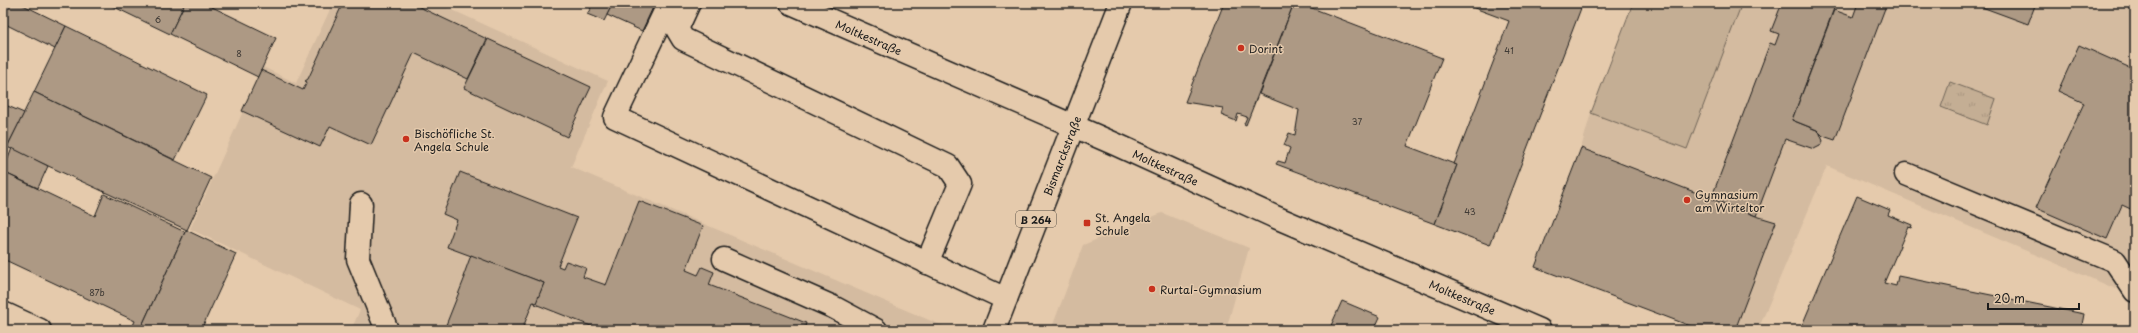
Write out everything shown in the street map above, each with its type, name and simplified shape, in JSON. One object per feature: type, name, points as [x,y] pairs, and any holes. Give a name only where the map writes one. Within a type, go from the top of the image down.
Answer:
[{"type":"street","points":[[669,3],[615,117],[1006,299]]},
{"type":"street","points":[[689,3],[677,29],[683,39],[948,166],[960,184],[927,263]]},
{"type":"street","name":"Moltkestraße","points":[[791,3],[1074,126],[1273,216],[1540,330]]},
{"type":"street","name":"Bismarckstraße","points":[[994,330],[1121,3]]},
{"type":"street","points":[[1906,174],[2115,261],[2135,291]]},
{"type":"street","points":[[361,204],[358,259],[387,330]]},
{"type":"street","points":[[724,259],[833,307],[876,330]]},
{"type":"street","points":[[3,313],[40,330]]},
{"type":"shaded area","name":"Bischöfliche St. Angela Schule","points":[[333,3],[437,3],[608,81],[571,167],[943,326],[942,330],[351,330],[360,310],[190,229],[263,67],[296,83]]},
{"type":"shaded area","name":"Gymnasium am Wirteltor","points":[[1634,3],[2135,3],[2135,246],[2116,289],[1827,166],[1758,330],[1701,330],[1535,267],[1581,148],[1591,113]]},
{"type":"shaded area","name":"Rurtal-Gymnasium","points":[[1162,213],[1249,248],[1226,330],[1051,330],[1083,245]]},
{"type":"green space","points":[[1633,3],[1742,3],[1687,149],[1591,113]]},
{"type":"green space","points":[[1950,82],[1996,99],[1987,125],[1941,107]]},
{"type":"building","points":[[3,3],[19,3],[66,26],[55,49],[3,23]]},
{"type":"building","points":[[106,3],[185,3],[170,34]]},
{"type":"building","points":[[185,3],[204,3],[276,38],[258,77],[170,34]]},
{"type":"building","points":[[343,3],[411,3],[487,39],[468,79],[414,53],[371,145],[330,126],[320,147],[242,111],[261,70],[303,90],[307,82],[305,81],[308,79]]},
{"type":"building","points":[[580,3],[613,3],[604,21],[587,14],[591,8]]},
{"type":"building","points":[[613,3],[655,3],[642,31],[607,15]]},
{"type":"building","name":"Dorint","points":[[1224,3],[1294,3],[1246,125],[1244,124],[1247,117],[1238,114],[1236,121],[1221,115],[1223,108],[1185,102]]},
{"type":"building","points":[[1294,3],[1299,3],[1442,58],[1407,146],[1457,165],[1435,224],[1276,164],[1278,161],[1285,163],[1290,148],[1284,145],[1289,133],[1295,135],[1299,110],[1259,94]]},
{"type":"building","points":[[1461,3],[1583,3],[1490,245],[1435,224],[1457,165],[1454,164],[1509,21]]},
{"type":"building","points":[[1782,3],[1836,3],[1792,120],[1819,131],[1823,141],[1820,146],[1814,149],[1785,139],[1756,216],[1711,199],[1770,43],[1775,45],[1779,34],[1771,31]]},
{"type":"building","points":[[1858,3],[1887,3],[1835,140],[1823,136],[1817,130],[1792,120],[1834,10],[1853,17]]},
{"type":"building","points":[[1971,3],[2036,3],[2028,24]]},
{"type":"building","points":[[66,26],[207,95],[175,160],[34,92]]},
{"type":"building","points":[[488,39],[591,87],[567,137],[464,88]]},
{"type":"building","points":[[2079,45],[2135,70],[2135,211],[2122,205],[2107,239],[2036,208],[2084,103],[2058,91]]},
{"type":"building","points":[[34,92],[211,178],[187,230],[7,147]]},
{"type":"building","points":[[3,104],[24,113],[7,147],[3,145]]},
{"type":"building","points":[[12,148],[48,166],[38,188],[3,172]]},
{"type":"building","points":[[1581,148],[1756,216],[1776,222],[1735,330],[1701,330],[1535,267]]},
{"type":"building","points":[[3,172],[95,216],[104,194],[185,232],[140,330],[131,330],[135,321],[3,259]]},
{"type":"building","points":[[460,172],[577,218],[558,266],[563,268],[566,261],[586,268],[583,277],[606,285],[639,201],[703,226],[686,270],[698,275],[702,267],[714,272],[709,285],[806,323],[804,330],[601,330],[535,304],[544,283],[447,247],[457,220],[443,214]]},
{"type":"building","points":[[1857,196],[1890,210],[1888,215],[1912,225],[1911,228],[1908,227],[1884,283],[1896,286],[1898,276],[2084,314],[2081,330],[1800,330]]},
{"type":"building","points":[[186,230],[236,254],[201,330],[140,330]]},
{"type":"building","points":[[471,255],[544,283],[536,303],[533,302],[522,330],[444,330],[465,277],[463,277]]},
{"type":"building","points":[[1342,301],[1380,317],[1374,330],[1329,330]]},
{"type":"place","name":"Dorint","points":[[1241,48]]},
{"type":"place","name":"Bischöfliche St. Angela Schule","points":[[406,139]]},
{"type":"place","name":"Gymnasium am Wirteltor","points":[[1687,200]]},
{"type":"place","name":"St. Angela Schule","points":[[1087,223]]},
{"type":"place","name":"Rurtal-Gymnasium","points":[[1152,289]]}]
